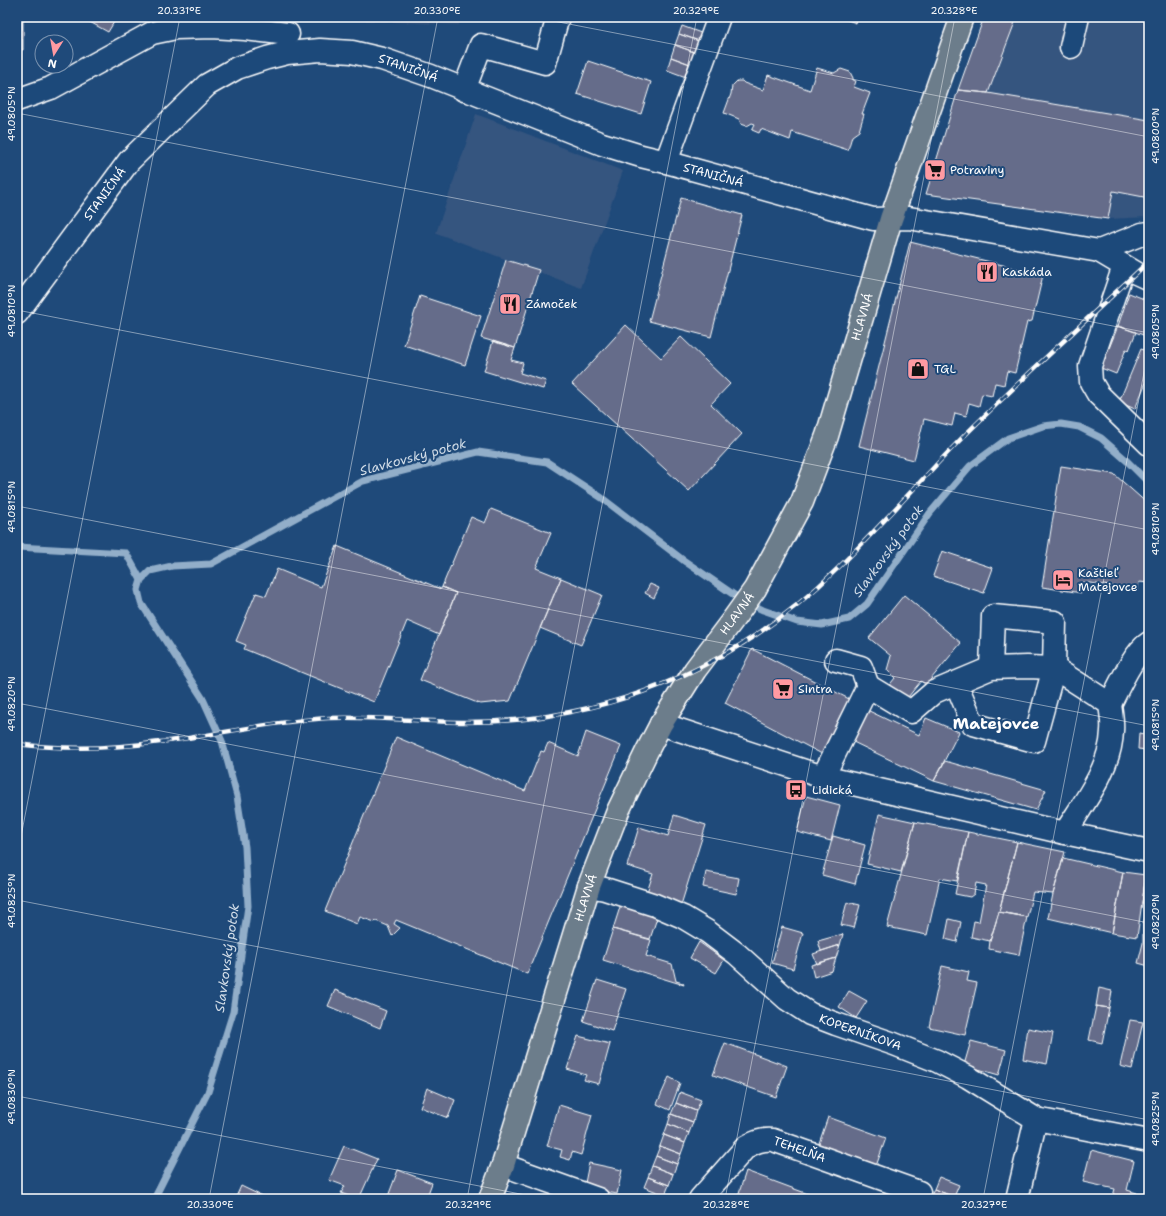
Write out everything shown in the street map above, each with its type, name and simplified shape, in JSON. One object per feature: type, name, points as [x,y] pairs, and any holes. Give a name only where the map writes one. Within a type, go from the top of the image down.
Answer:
[{"type":"main road","name":"HLAVNÁ","points":[[490,1199],[503,1165],[590,886],[618,811],[661,724],[695,670],[755,589],[802,502],[827,436],[900,218],[962,17]]},
{"type":"street","points":[[464,90],[481,45],[545,63],[558,17]]},
{"type":"street","points":[[666,162],[719,17]]},
{"type":"street","points":[[1071,47],[1078,17]]},
{"type":"street","points":[[17,100],[52,88],[152,33],[176,28],[212,27],[245,29],[287,43]]},
{"type":"street","name":"STANIČNÁ","points":[[17,313],[129,161],[207,85],[238,68],[267,58],[287,43],[320,50],[352,52],[382,59],[430,76],[602,144],[873,219],[900,218],[1099,250]]},
{"type":"street","points":[[1099,250],[1142,234],[1149,233]]},
{"type":"street","points":[[1099,250],[1136,273],[1090,366],[1091,382],[1098,394],[1149,444]]},
{"type":"street","points":[[956,683],[973,724],[1034,741],[1054,668],[1055,622],[993,616],[991,668]]},
{"type":"street","points":[[1065,833],[1103,771],[1110,751],[1112,731],[1110,704],[1130,666],[1149,643]]},
{"type":"street","points":[[836,660],[861,667],[868,686],[911,712],[934,692],[991,668],[1054,668],[1110,704]]},
{"type":"street","points":[[823,777],[868,686]]},
{"type":"street","points":[[661,724],[823,777],[1065,833],[1149,850]]},
{"type":"street","name":"KOPERNÍKOVA","points":[[590,886],[605,889],[655,905],[683,917],[714,936],[737,954],[787,999],[810,1014],[937,1061],[968,1077],[1036,1119],[1149,1141]]},
{"type":"street","points":[[1017,1199],[1036,1119]]},
{"type":"street","name":"TEHELŇA","points":[[702,1199],[746,1147],[756,1141],[765,1139],[773,1140],[918,1192]]},
{"type":"street","points":[[503,1165],[598,1199]]},
{"type":"shaded area","points":[[285,17],[461,17],[459,25]]},
{"type":"shaded area","points":[[984,17],[1149,17],[1149,217],[1108,219],[926,194],[958,90]]},
{"type":"shaded area","points":[[476,114],[623,171],[581,288],[436,233]]},
{"type":"building","points":[[17,17],[23,17],[23,50],[17,49]]},
{"type":"building","points":[[90,17],[117,17],[108,32],[88,21]]},
{"type":"building","points":[[419,17],[432,17],[431,21]]},
{"type":"building","points":[[839,17],[858,17],[856,23]]},
{"type":"building","points":[[984,17],[1017,17],[988,93],[958,90]]},
{"type":"building","points":[[682,26],[701,33],[699,41],[679,34]]},
{"type":"building","points":[[679,34],[699,41],[694,52],[675,45]]},
{"type":"building","points":[[675,45],[694,52],[690,64],[671,57]]},
{"type":"building","points":[[671,57],[690,64],[686,77],[667,70]]},
{"type":"building","points":[[588,61],[651,82],[641,114],[577,94]]},
{"type":"building","points":[[817,68],[834,73],[841,69],[850,72],[853,80],[856,81],[854,87],[870,93],[862,114],[864,114],[859,131],[852,136],[848,150],[792,132],[790,140],[761,129],[759,133],[752,130],[755,124],[752,123],[747,126],[741,124],[739,119],[724,113],[731,94],[732,86],[737,81],[742,81],[763,90],[768,75],[810,90]]},
{"type":"building","points":[[958,90],[988,93],[1149,120],[1149,198],[1113,191],[1108,219],[926,194]]},
{"type":"building","points":[[681,198],[742,215],[711,337],[649,321]]},
{"type":"building","points":[[910,242],[1043,275],[1032,321],[1027,322],[1015,373],[1007,371],[1004,385],[995,383],[992,396],[982,394],[979,406],[969,403],[966,416],[955,413],[952,426],[924,419],[914,460],[859,446]]},
{"type":"building","points":[[506,260],[539,270],[515,348],[481,338]]},
{"type":"building","points":[[1129,293],[1149,301],[1149,337],[1118,326]]},
{"type":"building","points":[[420,296],[481,316],[465,365],[404,345]]},
{"type":"building","points":[[626,325],[661,358],[681,337],[730,384],[711,404],[742,434],[689,491],[572,384]]},
{"type":"building","points":[[1118,326],[1136,332],[1129,350],[1126,349],[1116,374],[1101,368]]},
{"type":"building","points":[[493,341],[515,348],[511,360],[523,363],[520,373],[546,381],[543,389],[484,371]]},
{"type":"building","points":[[1141,349],[1149,352],[1149,375],[1135,409],[1119,402]]},
{"type":"building","points":[[1061,466],[1114,474],[1149,505],[1149,583],[1139,582],[1138,590],[1083,582],[1082,593],[1042,587]]},
{"type":"building","points":[[491,509],[551,533],[536,568],[561,578],[510,701],[480,704],[420,680],[456,593],[442,587],[471,517],[485,523]]},
{"type":"building","points":[[337,546],[441,589],[442,587],[456,593],[439,635],[407,621],[374,702],[244,649],[246,645],[236,641],[256,593],[266,596],[277,569],[321,587]]},
{"type":"building","points":[[942,551],[993,568],[984,593],[933,576]]},
{"type":"building","points":[[561,578],[602,595],[581,645],[540,628]]},
{"type":"building","points":[[650,584],[659,588],[654,598],[645,593]]},
{"type":"building","points":[[904,595],[961,643],[926,685],[921,681],[904,702],[887,688],[895,678],[887,670],[891,656],[869,638]]},
{"type":"building","points":[[752,649],[851,700],[822,754],[725,703]]},
{"type":"building","points":[[865,709],[919,735],[926,718],[959,732],[934,781],[849,740]]},
{"type":"building","points":[[1149,724],[1149,756],[1147,756],[1147,750],[1138,749],[1139,733],[1148,735]]},
{"type":"building","points":[[586,732],[621,746],[527,974],[396,920],[394,924],[400,928],[392,936],[388,926],[376,921],[375,922],[360,917],[357,924],[325,911],[396,737],[525,791],[541,751],[544,752],[548,743],[578,756]]},
{"type":"building","points":[[945,761],[1046,790],[1036,810],[934,781]]},
{"type":"building","points":[[806,796],[840,805],[831,841],[797,832]]},
{"type":"building","points":[[879,814],[915,822],[901,872],[867,864]]},
{"type":"building","points":[[674,815],[706,825],[681,905],[646,895],[653,874],[627,866],[639,827],[668,836]]},
{"type":"building","points":[[915,822],[968,832],[957,881],[940,878],[927,935],[887,927]]},
{"type":"building","points":[[968,832],[1017,842],[990,941],[971,937],[974,921],[979,922],[986,885],[976,883],[974,894],[970,897],[955,894]]},
{"type":"building","points":[[833,836],[865,845],[855,884],[822,875]]},
{"type":"building","points":[[1017,842],[1065,852],[1053,894],[1033,892],[1027,917],[999,912]]},
{"type":"building","points":[[1063,858],[1123,872],[1112,933],[1048,918]]},
{"type":"building","points":[[706,872],[739,878],[736,894],[703,887]]},
{"type":"building","points":[[1123,872],[1146,875],[1137,937],[1112,933]]},
{"type":"building","points":[[1146,875],[1149,876],[1149,904],[1142,903]]},
{"type":"building","points":[[847,902],[860,905],[854,928],[841,925]]},
{"type":"building","points":[[621,904],[658,915],[650,939],[613,929]]},
{"type":"building","points":[[1149,908],[1149,966],[1138,963],[1143,943],[1143,923]]},
{"type":"building","points":[[999,912],[1027,917],[1019,955],[989,949]]},
{"type":"building","points":[[949,919],[961,922],[957,942],[945,939]]},
{"type":"building","points":[[782,927],[803,933],[793,969],[772,963]]},
{"type":"building","points":[[613,929],[651,940],[646,956],[672,964],[676,981],[683,983],[684,985],[603,960]]},
{"type":"building","points":[[843,934],[840,945],[821,951],[818,941]]},
{"type":"building","points":[[699,942],[724,960],[716,973],[690,958]]},
{"type":"building","points":[[840,945],[836,958],[817,964],[813,954]]},
{"type":"building","points":[[836,958],[832,971],[814,977],[811,965]]},
{"type":"building","points":[[942,966],[969,972],[967,981],[977,983],[965,1035],[929,1027]]},
{"type":"building","points":[[597,980],[626,989],[612,1031],[583,1021]]},
{"type":"building","points":[[1099,988],[1112,991],[1109,1008],[1096,1006]]},
{"type":"building","points":[[335,990],[386,1011],[380,1028],[328,1006]]},
{"type":"building","points":[[849,991],[867,1001],[856,1018],[839,1007]]},
{"type":"building","points":[[1096,1006],[1109,1008],[1102,1043],[1089,1040]]},
{"type":"building","points":[[1130,1020],[1143,1022],[1132,1069],[1120,1066]]},
{"type":"building","points":[[1028,1028],[1053,1033],[1047,1064],[1023,1059]]},
{"type":"building","points":[[578,1036],[610,1044],[599,1084],[584,1080],[586,1075],[567,1069]]},
{"type":"building","points":[[971,1041],[1006,1050],[999,1075],[964,1065]]},
{"type":"building","points":[[725,1043],[787,1066],[776,1097],[713,1075]]},
{"type":"building","points":[[669,1077],[680,1083],[670,1110],[657,1104]]},
{"type":"building","points":[[427,1088],[455,1100],[448,1118],[420,1107]]},
{"type":"building","points":[[680,1092],[701,1100],[696,1111],[676,1103]]},
{"type":"building","points":[[676,1103],[696,1111],[693,1122],[671,1114]]},
{"type":"building","points":[[559,1105],[592,1115],[581,1155],[572,1152],[570,1160],[560,1157],[562,1150],[547,1146]]},
{"type":"building","points":[[671,1114],[693,1122],[689,1133],[668,1124]]},
{"type":"building","points":[[828,1117],[886,1138],[875,1169],[817,1149]]},
{"type":"building","points":[[668,1124],[689,1133],[685,1143],[664,1135]]},
{"type":"building","points":[[664,1135],[685,1143],[681,1154],[660,1146]]},
{"type":"building","points":[[344,1146],[377,1159],[359,1199],[341,1193],[345,1186],[329,1180]]},
{"type":"building","points":[[660,1146],[681,1154],[677,1164],[656,1156]]},
{"type":"building","points":[[1091,1150],[1134,1161],[1127,1190],[1137,1193],[1135,1199],[1112,1199],[1115,1189],[1083,1182]]},
{"type":"building","points":[[656,1156],[677,1164],[673,1174],[652,1166]]},
{"type":"building","points":[[589,1163],[622,1170],[617,1194],[584,1188]]},
{"type":"building","points":[[652,1166],[673,1174],[669,1185],[648,1177]]},
{"type":"building","points":[[398,1170],[432,1183],[426,1199],[387,1199]]},
{"type":"building","points":[[746,1171],[808,1194],[807,1199],[737,1199]]},
{"type":"building","points":[[648,1177],[669,1185],[665,1195],[644,1187]]},
{"type":"building","points":[[939,1177],[959,1185],[954,1197],[934,1189]]},
{"type":"building","points":[[241,1186],[268,1199],[235,1199]]},
{"type":"building","points":[[934,1189],[954,1197],[953,1199],[930,1199]]},
{"type":"waterway","name":"Slavkovský potok","points":[[154,1199],[208,1092],[233,1012],[248,906],[245,847],[237,796],[222,741],[203,699],[141,603],[138,590],[141,580],[150,571],[172,566],[211,564],[363,481],[478,452],[547,462],[602,498],[683,560],[740,599],[763,610],[797,622],[822,625],[849,619],[867,604],[930,513],[970,466],[1008,438],[1043,426],[1061,424],[1079,427],[1101,438],[1149,483]]},
{"type":"waterway","points":[[17,547],[126,553],[141,580]]},
{"type":"railway","points":[[17,744],[71,748],[124,746],[181,739],[287,722],[329,718],[466,722],[518,720],[544,717],[607,703],[680,677],[747,641],[779,619],[809,595],[853,553],[982,418],[1149,261]]},
{"type":"place","name":"Potraviny","points":[[935,170]]},
{"type":"place","name":"Kaskáda","points":[[987,272]]},
{"type":"place","name":"Zámoček","points":[[510,304]]},
{"type":"place","name":"TGL","points":[[918,369]]},
{"type":"place","name":"Kaštieľ Matejovce","points":[[1063,580]]},
{"type":"place","name":"Sintra","points":[[783,689]]},
{"type":"place","name":"Lidická","points":[[796,790]]},
{"type":"district","name":"Matejovce","points":[[996,723]]}]
